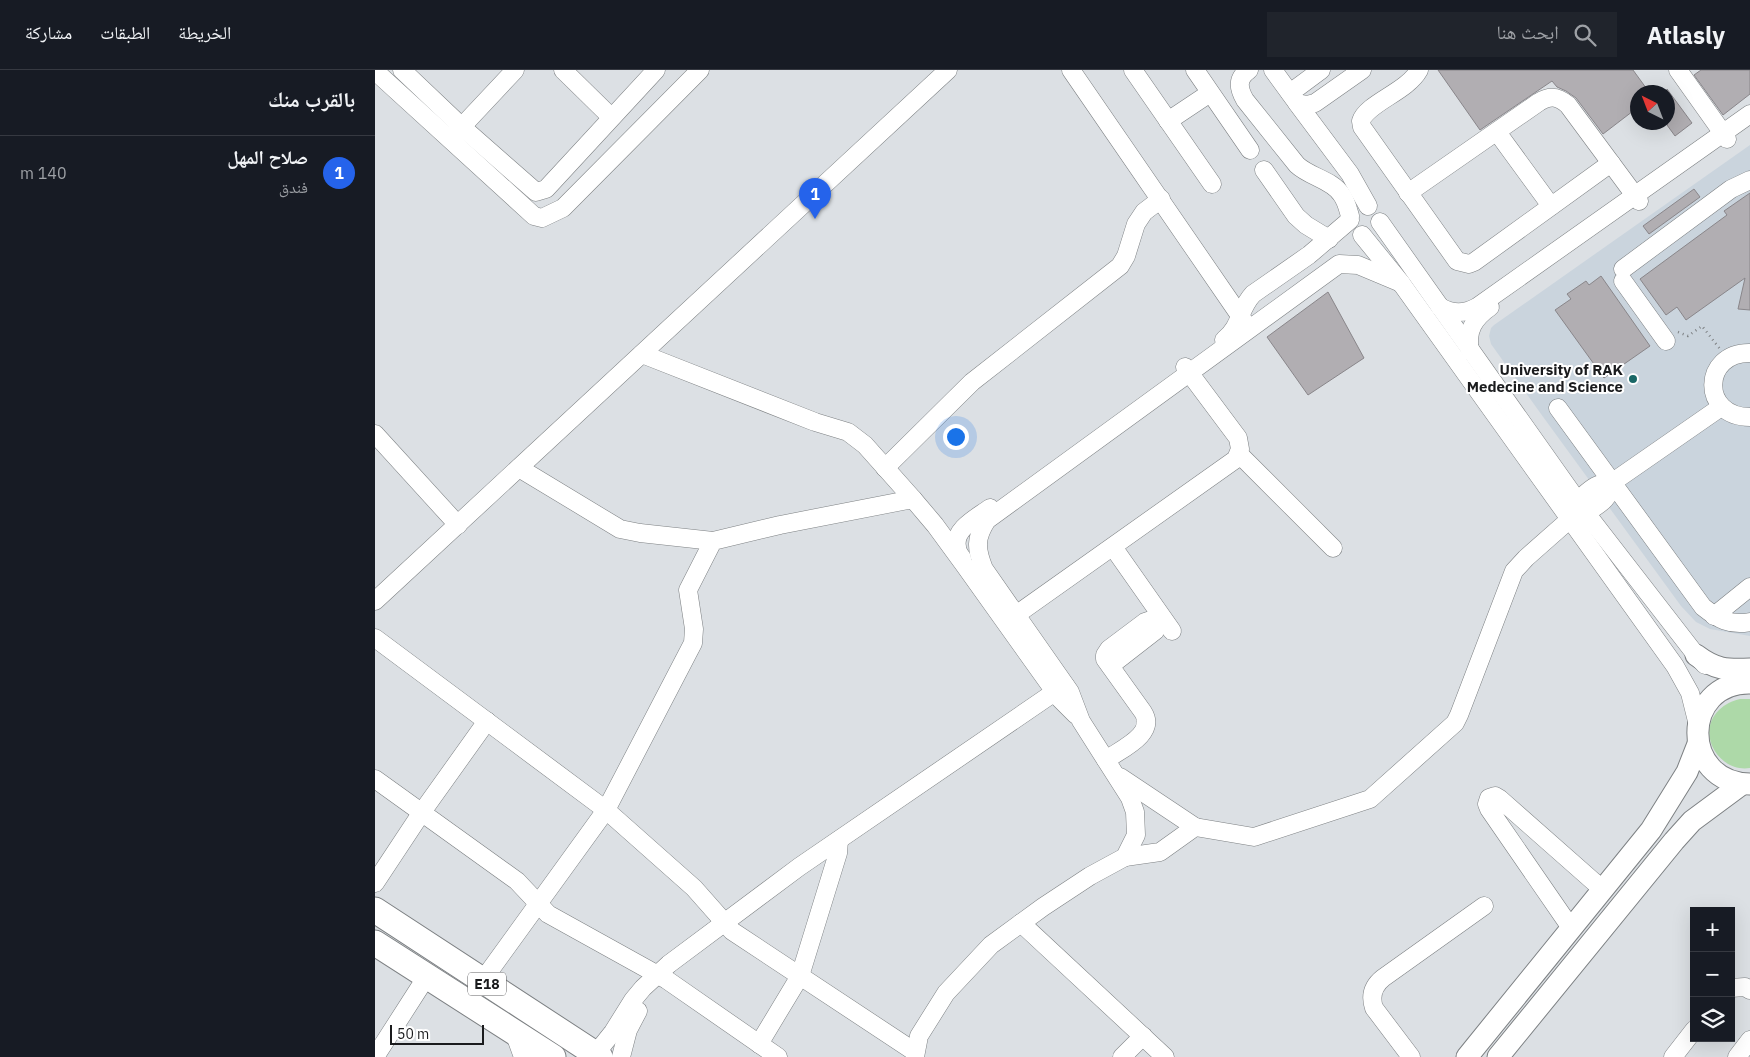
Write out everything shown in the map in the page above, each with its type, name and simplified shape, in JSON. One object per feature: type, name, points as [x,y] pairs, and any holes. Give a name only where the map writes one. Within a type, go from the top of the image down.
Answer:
[{"type":"highway","name":"E18","points":[[375,910],[600,1052]]},
{"type":"highway","name":"E18","points":[[375,943],[553,1057]]},
{"type":"main road","points":[[1697,655],[1709,664],[1747,678]]},
{"type":"main road","points":[[1467,1057],[1651,830],[1687,772],[1703,710],[1712,697],[1725,687],[1747,678]]},
{"type":"main road","points":[[1698,735],[1704,759],[1714,771],[1727,780],[1746,784]]},
{"type":"main road","points":[[1499,1057],[1674,841],[1698,816],[1746,784]]},
{"type":"street","points":[[402,70],[456,133],[535,216],[542,218],[563,208],[700,70]]},
{"type":"street","points":[[456,133],[515,70]]},
{"type":"street","points":[[563,70],[611,117]]},
{"type":"street","points":[[375,71],[536,192],[546,189],[656,70]]},
{"type":"street","points":[[375,602],[947,70]]},
{"type":"street","points":[[1071,70],[1245,323]]},
{"type":"street","points":[[1133,70],[1212,184]]},
{"type":"street","points":[[1195,70],[1246,145],[1275,136]]},
{"type":"street","points":[[1249,70],[1241,77],[1239,85],[1245,100],[1302,169],[1335,186],[1344,199],[1351,227],[1355,232],[1367,235],[1375,231],[1380,222]]},
{"type":"street","points":[[1282,80],[1321,70]]},
{"type":"street","points":[[1282,80],[1307,105],[1315,103],[1363,70]]},
{"type":"street","points":[[1679,70],[1725,136]]},
{"type":"street","points":[[1418,72],[1404,86],[1367,112],[1361,121],[1362,127],[1453,257],[1463,264],[1474,262],[1607,166]]},
{"type":"street","points":[[1282,80],[1346,168],[1368,206],[1377,212],[1380,222],[1582,507],[1697,655]]},
{"type":"street","points":[[1168,121],[1210,93]]},
{"type":"street","points":[[1408,193],[1539,102],[1546,98],[1554,97],[1562,99],[1568,105],[1632,201]]},
{"type":"street","points":[[1232,124],[1240,113],[1245,100]]},
{"type":"street","points":[[1440,307],[1447,311],[1462,313],[1477,307],[1725,136],[1750,114]]},
{"type":"street","points":[[1725,136],[1750,123]]},
{"type":"street","points":[[1497,132],[1551,206]]},
{"type":"street","points":[[1264,170],[1296,216],[1306,225],[1329,239]]},
{"type":"street","points":[[1666,341],[1623,275],[1731,189],[1750,180]]},
{"type":"street","points":[[885,468],[972,382],[1120,266],[1126,256],[1137,224],[1144,212],[1161,199]]},
{"type":"street","points":[[1470,351],[1469,334],[1471,326],[1481,313],[1632,201]]},
{"type":"street","points":[[1245,323],[1242,310],[1253,294],[1329,239],[1350,218],[1354,210],[1358,207],[1368,206]]},
{"type":"street","points":[[1296,216],[1309,255]]},
{"type":"street","points":[[1362,235],[1401,283],[1675,666],[1690,693],[1698,735]]},
{"type":"street","points":[[1011,618],[978,554],[978,539],[987,520],[1187,370],[1235,330],[1339,264],[1358,265],[1401,283]]},
{"type":"street","points":[[1750,353],[1734,354],[1727,358],[1720,365],[1713,381],[1713,390],[1721,406],[1729,414],[1750,417]]},
{"type":"street","points":[[642,354],[815,422],[848,432],[865,445],[935,525],[965,566],[1011,618],[1063,692],[1111,767],[1130,798],[1135,812],[1136,835],[1125,857]]},
{"type":"street","points":[[1011,618],[1232,463],[1239,454],[1240,443],[1238,438],[1187,370]]},
{"type":"street","points":[[965,566],[956,546],[963,527],[1187,370]]},
{"type":"street","points":[[1582,507],[1608,497],[1611,483],[1721,406]]},
{"type":"street","points":[[1558,408],[1695,598],[1721,620],[1732,623],[1750,622]]},
{"type":"street","points":[[375,434],[458,525]]},
{"type":"street","points":[[1239,454],[1333,548]]},
{"type":"street","points":[[519,468],[620,529],[713,541],[780,525],[913,500]]},
{"type":"street","points":[[1111,767],[1195,827],[1255,837],[1370,799],[1455,723],[1514,571],[1569,520]]},
{"type":"street","points":[[935,525],[950,528],[963,527]]},
{"type":"street","points":[[488,974],[606,810],[693,643],[694,629],[688,590],[713,541]]},
{"type":"street","points":[[1113,547],[1172,631]]},
{"type":"street","points":[[1714,616],[1748,592]]},
{"type":"street","points":[[375,638],[606,810],[694,888],[727,927],[915,1055],[919,1036],[946,994],[991,945],[1090,876],[1125,857],[1160,852],[1195,827]]},
{"type":"street","points":[[1109,666],[1146,717],[1147,722],[1144,733],[1111,767]]},
{"type":"street","points":[[600,1052],[633,1000],[727,927],[838,847],[1063,692]]},
{"type":"street","points":[[375,883],[422,812],[487,721]]},
{"type":"street","points":[[375,779],[517,882],[548,914],[662,978],[777,1057]]},
{"type":"street","points":[[1571,928],[1488,806],[1489,798],[1498,797],[1602,889]]},
{"type":"street","points":[[1510,839],[1529,825]]},
{"type":"street","points":[[759,1044],[800,976],[838,847]]},
{"type":"street","points":[[375,899],[488,974],[600,1052],[617,1057]]},
{"type":"street","points":[[1411,1057],[1375,1008],[1372,1002],[1374,988],[1383,978],[1484,906]]},
{"type":"street","points":[[1021,923],[1165,1057]]},
{"type":"street","points":[[375,1057],[427,976]]},
{"type":"street","points":[[621,1057],[624,1042],[633,1020],[662,978]]},
{"type":"street","points":[[1735,988],[1745,987],[1750,990]]},
{"type":"street","points":[[514,1032],[523,1057]]},
{"type":"street","points":[[1673,1057],[1690,1035]]},
{"type":"street","points":[[1122,1057],[1143,1036]]},
{"type":"street","points":[[1737,1057],[1750,1040]]},
{"type":"path","points":[[1666,341],[1679,332],[1688,336],[1702,326],[1727,358]]},
{"type":"shaded area","name":"University of RAK Medecine and Science","points":[[1750,145],[1750,636],[1710,629],[1696,622],[1681,606],[1491,344],[1489,336],[1494,325]]},
{"type":"green space","points":[[1740,699],[1750,699],[1750,768],[1739,768],[1720,758],[1710,740],[1709,729],[1712,719],[1724,706]]},
{"type":"building","points":[[1438,70],[1633,70],[1644,85],[1630,85],[1630,113],[1603,134],[1576,98],[1557,87],[1552,81],[1480,130]]},
{"type":"building","points":[[1701,70],[1750,70],[1750,94],[1723,115],[1694,75]]},
{"type":"building","points":[[1675,100],[1692,123],[1675,136],[1671,130],[1675,130]]},
{"type":"building","points":[[1694,189],[1700,197],[1649,234],[1643,226]]},
{"type":"building","points":[[1750,193],[1750,310],[1738,309],[1745,278],[1686,320],[1677,307],[1666,315],[1640,279],[1727,215],[1724,211]]},
{"type":"building","points":[[1601,276],[1650,346],[1604,378],[1555,310],[1571,299],[1567,294],[1586,281],[1589,285]]},
{"type":"building","points":[[1328,292],[1364,358],[1308,395],[1267,337]]},
{"type":"place","name":"صلاح المهل","points":[[815,219]]},
{"type":"place","name":"University of RAK Medecine and Science","points":[[1633,379]]}]
